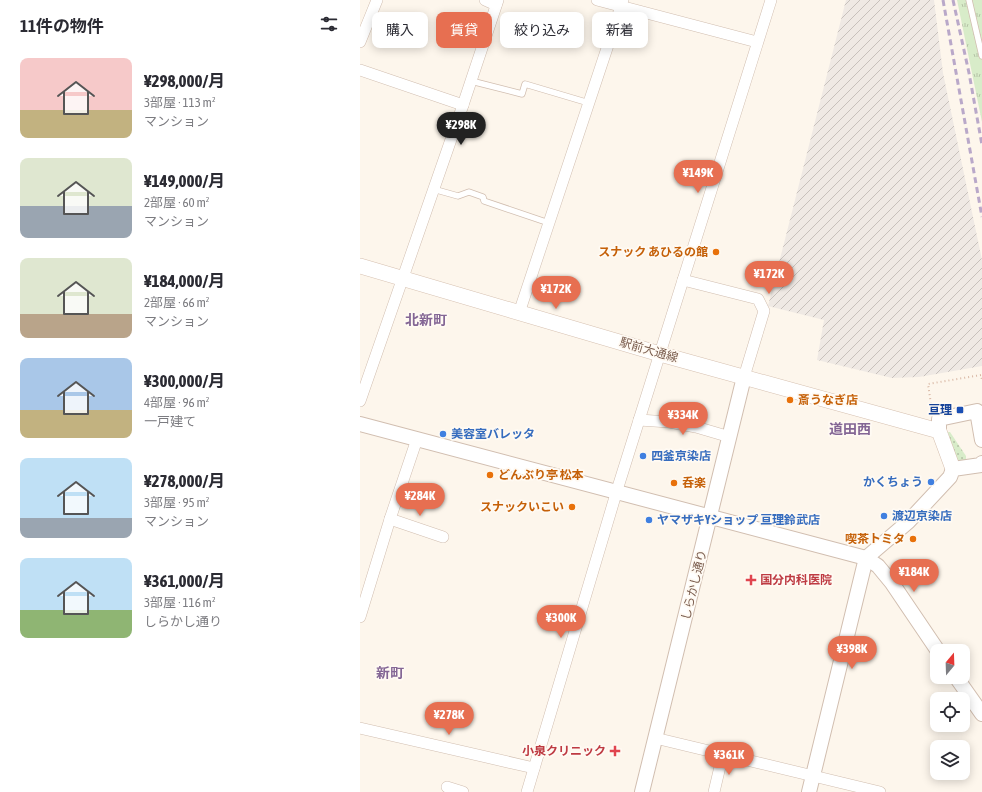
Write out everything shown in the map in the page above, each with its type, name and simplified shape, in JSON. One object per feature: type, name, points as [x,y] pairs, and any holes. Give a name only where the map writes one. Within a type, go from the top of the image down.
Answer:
[{"type":"main road","name":"駅前大通線","points":[[360,266],[660,354],[939,431]]},
{"type":"main road","points":[[939,431],[953,469]]},
{"type":"street","points":[[360,42],[377,0]]},
{"type":"street","points":[[360,401],[463,105],[497,2],[485,0]]},
{"type":"street","points":[[597,0],[622,3],[757,42]]},
{"type":"street","points":[[527,792],[639,420],[771,0]]},
{"type":"street","points":[[519,313],[622,3]]},
{"type":"street","points":[[360,70],[463,105]]},
{"type":"street","points":[[683,280],[758,299],[764,311],[744,377]]},
{"type":"street","name":"しらかし通り","points":[[642,792],[744,377]]},
{"type":"street","points":[[939,431],[939,418],[977,411],[982,440]]},
{"type":"street","points":[[639,420],[696,426],[730,437]]},
{"type":"street","points":[[360,424],[866,558],[878,566],[892,583],[933,644]]},
{"type":"street","points":[[360,617],[417,439]]},
{"type":"street","points":[[809,792],[866,558],[908,522],[950,477],[953,469],[981,465],[982,463]]},
{"type":"street","points":[[390,520],[443,537]]},
{"type":"street","points":[[961,684],[982,714]]},
{"type":"street","points":[[360,728],[534,768]]},
{"type":"street","points":[[655,738],[880,792]]},
{"type":"street","points":[[714,792],[723,754]]},
{"type":"street","points":[[447,787],[463,792]]},
{"type":"lane","points":[[969,0],[982,56]]},
{"type":"lane","points":[[471,81],[522,94],[525,84],[589,103]]},
{"type":"lane","points":[[434,189],[458,196],[469,192],[483,197],[484,201],[549,222]]},
{"type":"path","points":[[932,411],[928,384],[981,375],[982,380]]},
{"type":"shaded area","points":[[846,0],[934,0],[943,73],[982,260],[982,366],[919,377],[892,378],[817,360],[824,320],[768,306]]},
{"type":"green space","points":[[957,0],[982,0],[982,122]]},
{"type":"green space","points":[[948,432],[950,432],[966,456],[966,462],[960,463],[953,459]]},
{"type":"railway","points":[[943,0],[982,217]]},
{"type":"railway","points":[[953,0],[969,73],[982,145]]},
{"type":"place","name":"スナック あひるの館","points":[[716,252]]},
{"type":"place","name":"斎うなぎ店","points":[[790,400]]},
{"type":"place","name":"亘理","points":[[960,410]]},
{"type":"place","name":"美容室バレッタ","points":[[443,434]]},
{"type":"place","name":"四釜京染店","points":[[643,456]]},
{"type":"place","name":"どんぶり亭 松本","points":[[490,475]]},
{"type":"place","name":"かくちょう","points":[[931,482]]},
{"type":"place","name":"呑楽","points":[[674,483]]},
{"type":"place","name":"スナックいこい","points":[[572,507]]},
{"type":"place","name":"渡辺京染店","points":[[884,516]]},
{"type":"place","name":"ヤマザキYショップ 亘理鈴武店","points":[[649,520]]},
{"type":"place","name":"喫茶トミタ","points":[[913,539]]},
{"type":"place","name":"国分内科医院","points":[[751,580]]},
{"type":"place","name":"小泉クリニック","points":[[615,751]]},
{"type":"district","name":"北新町","points":[[426,320]]},
{"type":"district","name":"道田西","points":[[850,429]]},
{"type":"district","name":"新町","points":[[390,673]]}]
